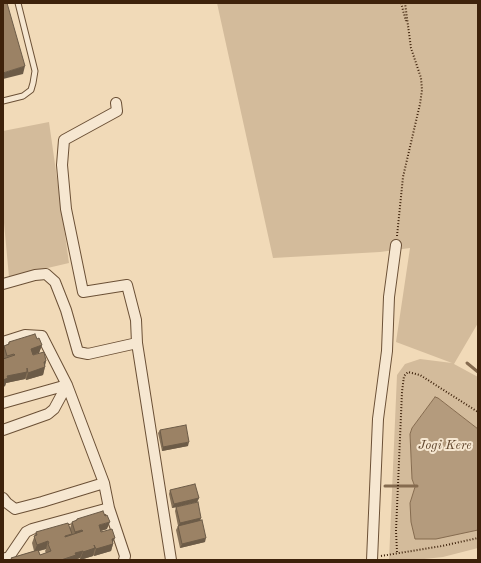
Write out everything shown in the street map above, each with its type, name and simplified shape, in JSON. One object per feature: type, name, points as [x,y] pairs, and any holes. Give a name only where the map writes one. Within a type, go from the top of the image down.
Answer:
[{"type":"street","points":[[116,103],[116,111],[64,140],[62,165],[66,209],[83,292],[128,284],[136,320],[137,343],[171,560]]},
{"type":"street","points":[[372,559],[378,419],[387,351],[389,297],[396,245]]},
{"type":"street","points":[[3,284],[35,275],[46,274],[55,282],[66,310],[78,352],[88,354],[137,343]]},
{"type":"street","points":[[3,342],[25,335],[42,336],[67,385],[104,483],[109,508],[125,556],[124,560]]},
{"type":"street","points":[[3,403],[67,385]]},
{"type":"street","points":[[3,430],[48,414],[54,410],[67,385]]},
{"type":"street","points":[[3,498],[14,508],[42,502],[104,483]]},
{"type":"street","points":[[3,559],[9,557],[26,532],[32,529],[109,508]]},
{"type":"lane","points":[[3,100],[23,96],[31,90],[35,71],[18,3]]},
{"type":"path","points":[[396,245],[403,177],[422,90],[421,78],[411,48],[401,3]]},
{"type":"path","points":[[405,3],[407,26]]},
{"type":"path","points":[[397,552],[396,531],[404,376],[408,372],[420,375],[478,412]]},
{"type":"path","points":[[372,559],[397,552],[442,546],[478,538]]},
{"type":"shaded area","points":[[217,3],[478,3],[478,323],[454,364],[478,377],[478,429],[435,397],[412,428],[410,434],[412,479],[415,487],[410,503],[468,532],[478,530],[478,548],[443,557],[415,560],[389,560],[397,375],[405,364],[420,359],[452,363],[396,342],[410,248],[380,252],[273,258]]},
{"type":"shaded area","points":[[49,122],[69,263],[9,277],[3,212],[3,131]]},
{"type":"water","name":"Jogi Kere","points":[[435,397],[478,429],[478,530],[436,539],[415,539],[411,522],[410,503],[415,487],[412,479],[410,434],[412,428]]},
{"type":"building","points":[[3,3],[7,3],[25,66],[3,73]]},
{"type":"building","points":[[35,334],[37,339],[39,338],[42,345],[31,349],[33,355],[44,352],[46,361],[44,362],[45,367],[28,373],[27,368],[27,372],[7,376],[8,378],[3,380],[3,359],[15,355],[7,356],[4,346],[9,344],[9,342]]},
{"type":"building","points":[[186,425],[189,442],[163,447],[160,430]]},
{"type":"building","points":[[195,484],[199,498],[174,504],[170,490]]},
{"type":"building","points":[[198,502],[201,518],[180,523],[176,507]]},
{"type":"building","points":[[103,511],[105,516],[107,515],[110,522],[99,525],[101,532],[112,529],[115,538],[112,539],[113,544],[96,549],[94,545],[95,548],[75,553],[76,555],[61,560],[12,560],[11,558],[38,550],[40,555],[51,551],[48,541],[37,545],[34,536],[37,535],[36,532],[68,523],[72,534],[65,537],[83,531],[75,532],[72,522]]},
{"type":"building","points":[[202,520],[206,538],[182,544],[178,526]]},
{"type":"waterway","points":[[467,363],[478,372]]},
{"type":"waterway","points":[[385,486],[417,486]]}]
